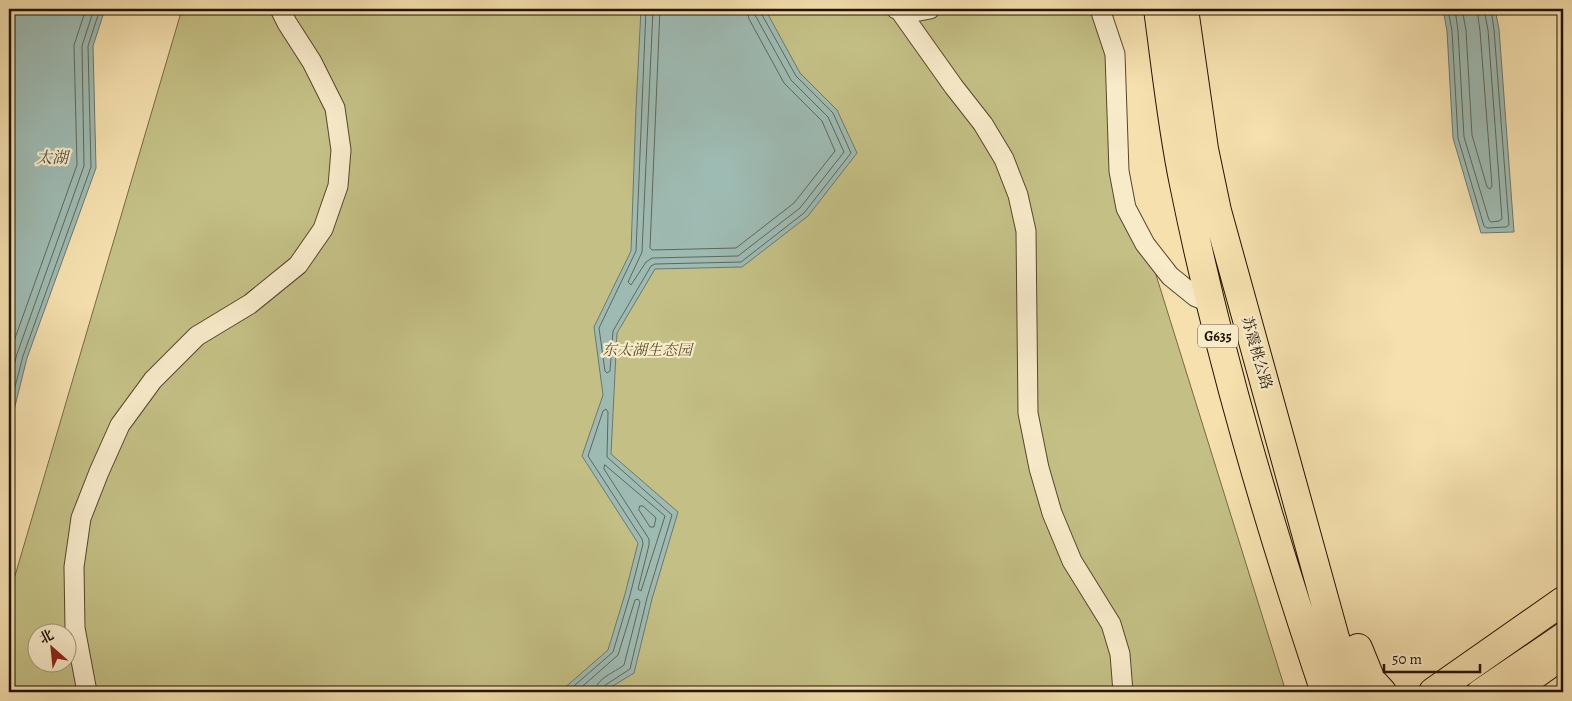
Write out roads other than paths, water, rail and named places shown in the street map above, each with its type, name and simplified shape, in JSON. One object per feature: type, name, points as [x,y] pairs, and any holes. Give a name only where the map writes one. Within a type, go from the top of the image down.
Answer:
[{"type":"highway","name":"G635","points":[[1158,9],[1179,157],[1210,303],[1259,488],[1326,692]]},
{"type":"highway","name":"苏震桃公路","points":[[1184,9],[1209,178],[1335,638],[1355,692]]},
{"type":"highway","points":[[1262,372],[1365,668],[1371,680],[1382,692]]},
{"type":"highway","points":[[1245,435],[1256,508],[1310,692]]},
{"type":"highway","points":[[1433,692],[1563,601]]},
{"type":"main road","points":[[1443,692],[1563,612]]},
{"type":"main road","points":[[1479,692],[1563,635]]},
{"type":"main road","points":[[1514,692],[1563,657]]},
{"type":"street","points":[[87,692],[75,628],[74,567],[81,518],[120,425],[153,380],[197,336],[250,304],[298,265],[323,229],[338,186],[341,150],[335,108],[312,62],[280,9]]},
{"type":"street","points":[[898,10],[914,12],[930,9]]},
{"type":"street","points":[[1100,9],[1115,54],[1119,171],[1126,208],[1145,244],[1170,276],[1196,297],[1210,303]]},
{"type":"street","points":[[898,10],[983,124],[1004,159],[1018,195],[1026,231],[1028,413],[1039,468],[1052,513],[1072,561],[1111,624],[1120,654],[1123,692]]},
{"type":"water","name":"太湖","points":[[9,9],[105,9],[93,46],[96,168],[27,358],[9,430]]},
{"type":"water","points":[[641,9],[765,9],[800,73],[837,110],[857,153],[808,216],[742,267],[655,269],[617,333],[611,454],[678,512],[652,599],[634,673],[603,692],[556,692],[562,690],[608,650],[638,543],[582,456],[603,395],[594,327],[631,251]]},
{"type":"water","points":[[1443,9],[1495,9],[1499,29],[1514,232],[1481,233],[1453,138],[1447,31]]},
{"type":"park label","name":"东太湖生态园","points":[[647,350]]}]
